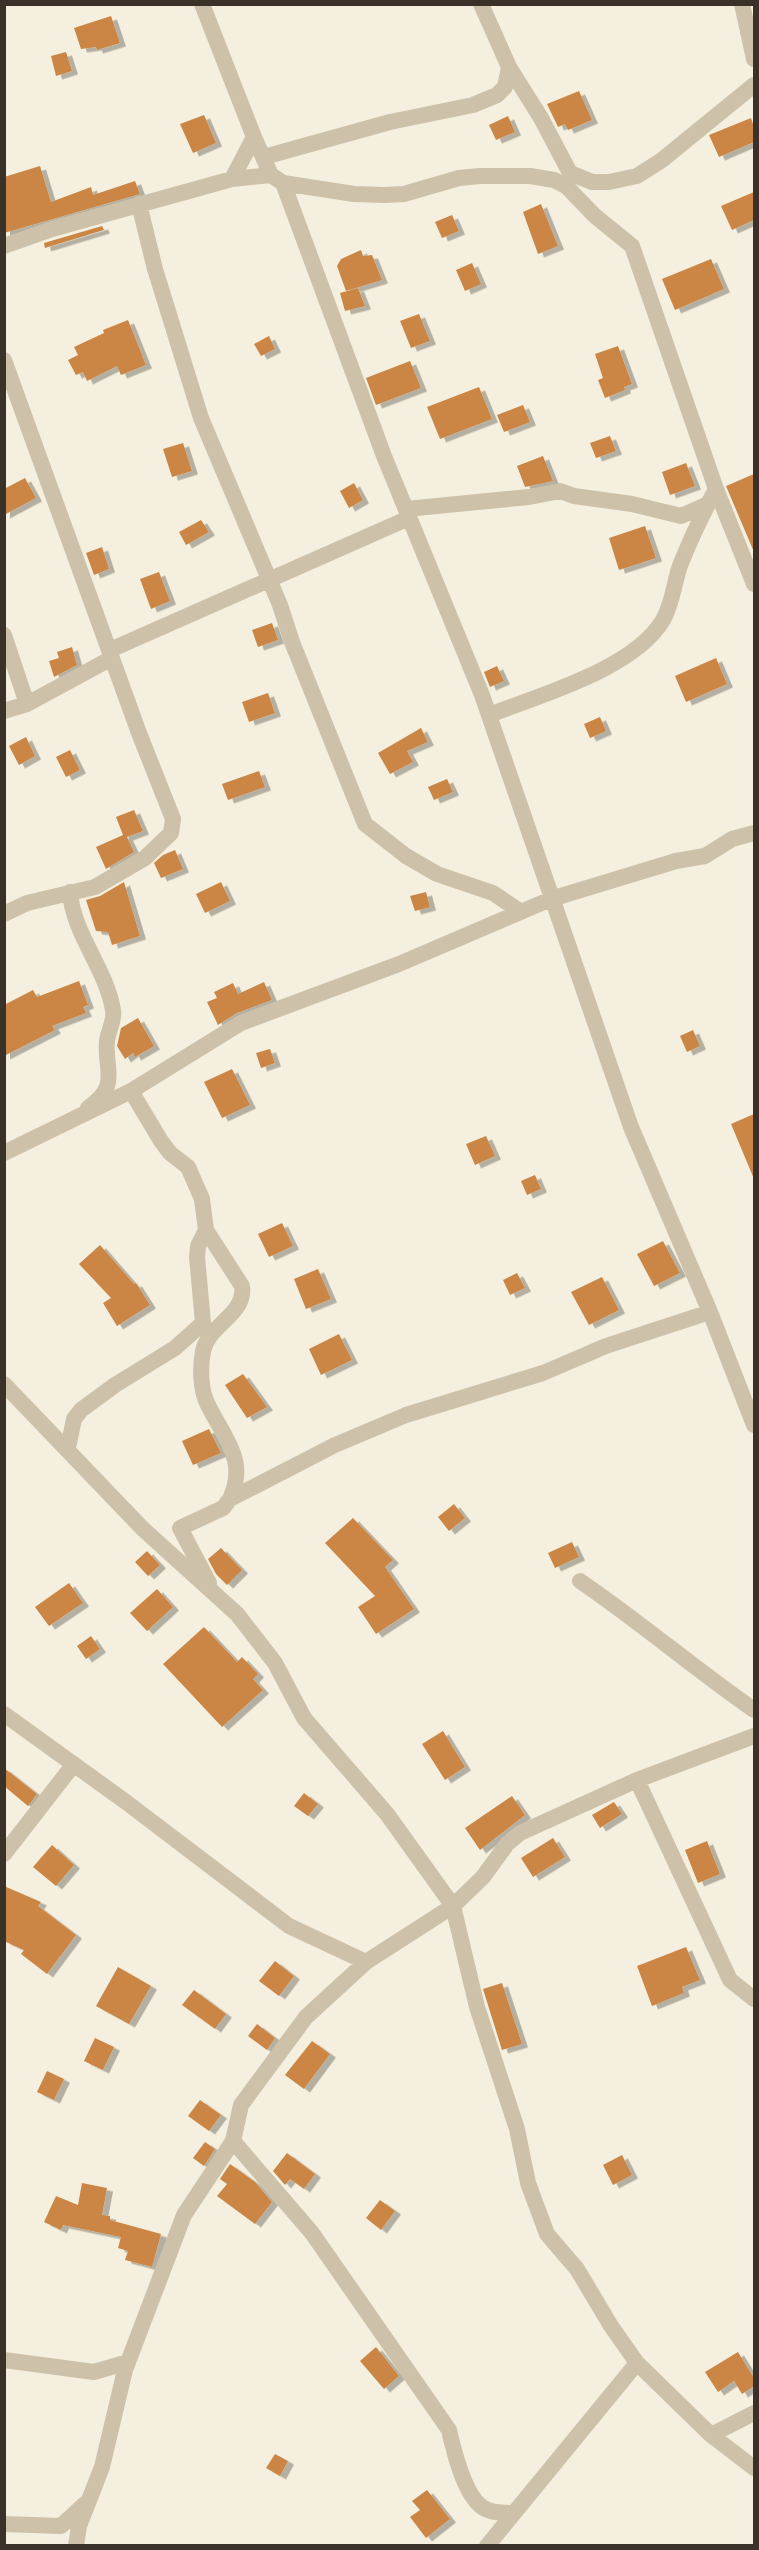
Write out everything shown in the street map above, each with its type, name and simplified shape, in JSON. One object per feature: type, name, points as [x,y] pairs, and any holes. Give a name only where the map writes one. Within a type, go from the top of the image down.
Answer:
[{"type":"street","points":[[202,4],[254,136],[277,179],[407,514],[489,715],[631,1127],[710,1312],[754,1425]]},
{"type":"street","points":[[481,4],[509,67],[541,118],[568,179],[595,216],[632,246],[716,489],[754,584]]},
{"type":"street","points":[[742,4],[754,59]]},
{"type":"street","points":[[264,157],[390,122],[473,105],[497,95],[505,87],[509,67]]},
{"type":"street","points":[[4,246],[52,229],[232,179],[277,179],[354,194],[384,195],[404,194],[459,178],[480,176],[530,176],[554,180],[609,182],[637,176],[662,160],[754,86]]},
{"type":"street","points":[[232,179],[254,136]]},
{"type":"street","points":[[139,204],[155,269],[201,418],[280,605],[292,642],[365,824],[405,856],[437,874],[493,893],[521,912]]},
{"type":"street","points":[[4,360],[173,819],[171,833],[145,858],[95,887],[27,903],[4,914]]},
{"type":"street","points":[[489,715],[602,671],[648,638],[667,612],[680,565],[716,489]]},
{"type":"street","points":[[4,711],[27,704],[111,654],[407,514],[560,491],[574,496],[632,504],[681,516],[708,504]]},
{"type":"street","points":[[4,635],[27,704]]},
{"type":"street","points":[[4,1153],[131,1091],[241,1023],[399,964],[551,899],[676,861],[705,856],[732,839],[754,833]]},
{"type":"street","points":[[59,1128],[92,1105],[100,1097],[110,1079],[107,1041],[114,1011],[105,984],[71,908],[70,892]]},
{"type":"street","points":[[491,925],[501,899]]},
{"type":"street","points":[[131,1091],[161,1141],[170,1153],[188,1167],[203,1203],[206,1230],[243,1292],[239,1305],[210,1333],[204,1349],[202,1367],[204,1397],[223,1430],[235,1462],[235,1489],[223,1508],[180,1528],[216,1594]]},
{"type":"street","points":[[68,1448],[74,1419],[81,1410],[115,1385],[175,1348],[203,1323],[197,1257],[198,1246],[206,1230]]},
{"type":"street","points":[[230,1499],[335,1445],[406,1415],[543,1373],[606,1346],[710,1312]]},
{"type":"street","points":[[4,1384],[68,1448],[143,1529],[237,1614],[276,1663],[304,1718],[387,1814],[453,1906],[477,2007],[502,2090],[517,2129],[533,2202],[547,2234],[577,2269],[611,2326],[638,2363],[711,2435],[754,2468]]},
{"type":"street","points":[[580,1581],[627,1612],[708,1677],[754,1710]]},
{"type":"street","points":[[4,1714],[289,1926],[366,1962]]},
{"type":"street","points":[[76,2546],[79,2526],[102,2467],[128,2362],[184,2215],[233,2141],[241,2105],[300,2025],[366,1962],[453,1906],[483,1877],[507,1844],[520,1833],[637,1780],[754,1736]]},
{"type":"street","points":[[4,1854],[74,1764]]},
{"type":"street","points":[[637,1780],[730,1980],[754,1999]]},
{"type":"street","points":[[233,2141],[312,2233],[449,2430],[454,2454],[472,2497],[483,2509],[514,2513]]},
{"type":"street","points":[[4,2361],[94,2372],[128,2362]]},
{"type":"street","points":[[487,2546],[638,2363]]},
{"type":"street","points":[[711,2435],[754,2413]]},
{"type":"street","points":[[4,2524],[61,2526],[89,2499]]},
{"type":"building","points":[[111,16],[120,43],[97,50],[96,47],[81,49],[74,28]]},
{"type":"building","points":[[66,52],[72,71],[56,76],[51,56]]},
{"type":"building","points":[[579,91],[592,120],[568,130],[565,124],[558,127],[547,104]]},
{"type":"building","points":[[204,115],[216,143],[193,153],[180,124]]},
{"type":"building","points":[[508,116],[515,132],[496,140],[489,125]]},
{"type":"building","points":[[751,118],[754,127],[754,142],[719,157],[709,135]]},
{"type":"building","points":[[40,166],[51,202],[91,187],[93,195],[135,181],[140,194],[4,233],[4,177]]},
{"type":"building","points":[[754,192],[754,220],[732,230],[721,206]]},
{"type":"building","points":[[541,204],[558,246],[538,254],[523,212]]},
{"type":"building","points":[[452,215],[459,231],[442,238],[435,222]]},
{"type":"building","points":[[102,226],[104,230],[45,248],[44,243]]},
{"type":"building","points":[[361,250],[363,256],[372,255],[382,280],[346,291],[337,266],[341,259]]},
{"type":"building","points":[[711,259],[724,289],[675,310],[662,279]]},
{"type":"building","points":[[472,263],[481,284],[465,291],[456,270]]},
{"type":"building","points":[[358,288],[365,306],[345,311],[340,293]]},
{"type":"building","points":[[419,314],[430,341],[411,348],[400,321]]},
{"type":"building","points":[[128,320],[146,365],[121,375],[117,366],[87,381],[83,372],[76,375],[68,360],[78,355],[74,347],[104,333],[103,330]]},
{"type":"building","points":[[269,336],[275,349],[261,356],[254,344]]},
{"type":"building","points":[[618,346],[632,384],[624,387],[625,390],[605,398],[598,380],[603,378],[595,354]]},
{"type":"building","points":[[410,361],[421,388],[376,405],[366,378]]},
{"type":"building","points":[[479,387],[492,419],[440,439],[427,407]]},
{"type":"building","points":[[523,405],[530,422],[504,432],[497,415]]},
{"type":"building","points":[[610,436],[616,451],[596,458],[590,443]]},
{"type":"building","points":[[183,443],[192,471],[172,477],[163,449]]},
{"type":"building","points":[[543,456],[553,481],[525,487],[517,466]]},
{"type":"building","points":[[686,463],[695,486],[670,495],[662,472]]},
{"type":"building","points":[[754,474],[754,552],[726,486]]},
{"type":"building","points":[[25,478],[36,498],[4,515],[4,489]]},
{"type":"building","points":[[354,483],[363,500],[349,508],[340,491]]},
{"type":"building","points":[[201,520],[209,532],[186,545],[179,532]]},
{"type":"building","points":[[645,526],[656,558],[619,570],[609,538]]},
{"type":"building","points":[[102,547],[109,569],[94,575],[86,553]]},
{"type":"building","points":[[159,572],[170,601],[151,609],[140,579]]},
{"type":"building","points":[[272,623],[278,640],[258,647],[252,630]]},
{"type":"building","points":[[72,647],[77,665],[54,677],[49,661],[59,658],[57,652]]},
{"type":"building","points":[[716,658],[727,684],[686,702],[675,676]]},
{"type":"building","points":[[497,666],[504,681],[490,687],[484,672]]},
{"type":"building","points":[[268,693],[275,713],[249,722],[242,702]]},
{"type":"building","points":[[600,717],[606,731],[590,738],[584,724]]},
{"type":"building","points":[[421,728],[428,742],[407,751],[413,762],[390,774],[378,753]]},
{"type":"building","points":[[26,737],[35,756],[19,765],[9,746]]},
{"type":"building","points":[[70,750],[80,770],[66,777],[56,757]]},
{"type":"building","points":[[259,771],[265,787],[228,800],[222,784]]},
{"type":"building","points":[[447,779],[453,792],[434,800],[428,787]]},
{"type":"building","points":[[134,810],[143,831],[127,837],[134,852],[106,869],[96,847],[123,835],[116,817]]},
{"type":"building","points":[[175,850],[183,869],[161,878],[154,863],[163,855]]},
{"type":"building","points":[[124,882],[140,936],[112,945],[108,932],[96,931],[86,900],[100,896]]},
{"type":"building","points":[[221,882],[230,901],[205,913],[196,894]]},
{"type":"building","points":[[426,892],[430,907],[415,911],[410,896]]},
{"type":"building","points":[[79,981],[88,1005],[83,1007],[86,1013],[52,1026],[55,1030],[4,1056],[4,1005],[33,990],[37,997]]},
{"type":"building","points":[[264,982],[272,1000],[237,1013],[218,1025],[207,1002],[217,998],[214,992],[233,983],[238,994]]},
{"type":"building","points":[[138,1018],[154,1046],[135,1057],[133,1053],[125,1059],[117,1046],[121,1028]]},
{"type":"building","points":[[693,1030],[700,1046],[687,1052],[680,1036]]},
{"type":"building","points":[[270,1049],[275,1063],[261,1068],[256,1053]]},
{"type":"building","points":[[232,1069],[250,1105],[222,1118],[204,1082]]},
{"type":"building","points":[[754,1114],[754,1179],[731,1124]]},
{"type":"building","points":[[486,1136],[495,1156],[475,1165],[466,1144]]},
{"type":"building","points":[[535,1175],[541,1189],[527,1195],[521,1181]]},
{"type":"building","points":[[282,1223],[293,1246],[269,1257],[258,1234]]},
{"type":"building","points":[[663,1241],[680,1273],[654,1286],[637,1254]]},
{"type":"building","points":[[100,1245],[134,1284],[136,1283],[150,1305],[117,1326],[103,1303],[111,1298],[79,1264]]},
{"type":"building","points":[[318,1269],[331,1299],[306,1309],[294,1279]]},
{"type":"building","points":[[517,1273],[525,1288],[510,1295],[503,1280]]},
{"type":"building","points":[[602,1277],[619,1310],[589,1325],[571,1292]]},
{"type":"building","points":[[339,1334],[352,1360],[321,1375],[309,1349]]},
{"type":"building","points":[[243,1374],[267,1407],[247,1418],[225,1385]]},
{"type":"building","points":[[209,1429],[221,1453],[193,1465],[182,1441]]},
{"type":"building","points":[[454,1504],[465,1518],[449,1531],[438,1517]]},
{"type":"building","points":[[353,1518],[393,1560],[385,1567],[414,1609],[376,1634],[358,1607],[375,1596],[325,1543]]},
{"type":"building","points":[[572,1542],[579,1557],[555,1568],[548,1553]]},
{"type":"building","points":[[221,1548],[242,1570],[227,1585],[216,1574],[208,1559]]},
{"type":"building","points":[[147,1551],[160,1565],[148,1576],[135,1562]]},
{"type":"building","points":[[69,1583],[83,1603],[49,1626],[35,1607]]},
{"type":"building","points":[[157,1589],[173,1607],[147,1631],[130,1613]]},
{"type":"building","points":[[204,1627],[237,1662],[242,1657],[258,1674],[253,1679],[263,1690],[222,1727],[163,1664]]},
{"type":"building","points":[[91,1636],[100,1649],[86,1659],[77,1646]]},
{"type":"building","points":[[443,1731],[465,1767],[445,1780],[422,1744]]},
{"type":"building","points":[[4,1768],[37,1794],[28,1806],[4,1786]]},
{"type":"building","points":[[304,1793],[318,1804],[308,1816],[294,1806]]},
{"type":"building","points":[[512,1796],[525,1815],[480,1850],[465,1828]]},
{"type":"building","points":[[614,1802],[622,1814],[600,1828],[592,1815]]},
{"type":"building","points":[[553,1838],[565,1857],[533,1877],[521,1858]]},
{"type":"building","points":[[707,1841],[720,1874],[698,1883],[685,1850]]},
{"type":"building","points":[[52,1845],[74,1865],[56,1886],[33,1867]]},
{"type":"building","points":[[4,1886],[41,1902],[38,1906],[76,1935],[47,1974],[21,1954],[24,1950],[4,1941]]},
{"type":"building","points":[[686,1947],[700,1980],[682,1987],[684,1993],[652,2006],[637,1966]]},
{"type":"building","points":[[275,1961],[294,1976],[279,1996],[259,1981]]},
{"type":"building","points":[[118,1967],[151,1986],[129,2024],[96,2006]]},
{"type":"building","points":[[502,1983],[522,2044],[502,2050],[483,1989]]},
{"type":"building","points":[[194,1990],[226,2014],[215,2029],[182,2005]]},
{"type":"building","points":[[257,2024],[275,2038],[267,2050],[248,2036]]},
{"type":"building","points":[[95,2038],[114,2047],[103,2070],[84,2061]]},
{"type":"building","points":[[312,2041],[330,2054],[304,2089],[285,2075]]},
{"type":"building","points":[[47,2071],[64,2079],[54,2100],[37,2092]]},
{"type":"building","points":[[200,2100],[221,2115],[209,2131],[188,2116]]},
{"type":"building","points":[[205,2142],[215,2149],[204,2166],[193,2158]]},
{"type":"building","points":[[287,2153],[315,2174],[304,2189],[290,2179],[285,2185],[273,2171]]},
{"type":"building","points":[[622,2155],[632,2175],[613,2185],[603,2165]]},
{"type":"building","points":[[230,2164],[255,2182],[272,2202],[255,2224],[217,2196],[227,2184],[220,2179]]},
{"type":"building","points":[[82,2183],[107,2188],[102,2215],[110,2216],[110,2220],[161,2234],[152,2267],[125,2260],[128,2251],[118,2248],[121,2237],[63,2225],[61,2230],[44,2222],[56,2196],[78,2205]]},
{"type":"building","points":[[380,2200],[395,2211],[381,2230],[366,2218]]},
{"type":"building","points":[[376,2347],[399,2376],[384,2389],[360,2361]]},
{"type":"building","points":[[738,2352],[754,2378],[754,2386],[742,2394],[734,2381],[718,2392],[705,2372]]},
{"type":"building","points":[[275,2454],[288,2461],[280,2476],[266,2468]]},
{"type":"building","points":[[427,2490],[450,2519],[426,2538],[410,2517],[420,2510],[412,2501]]}]
